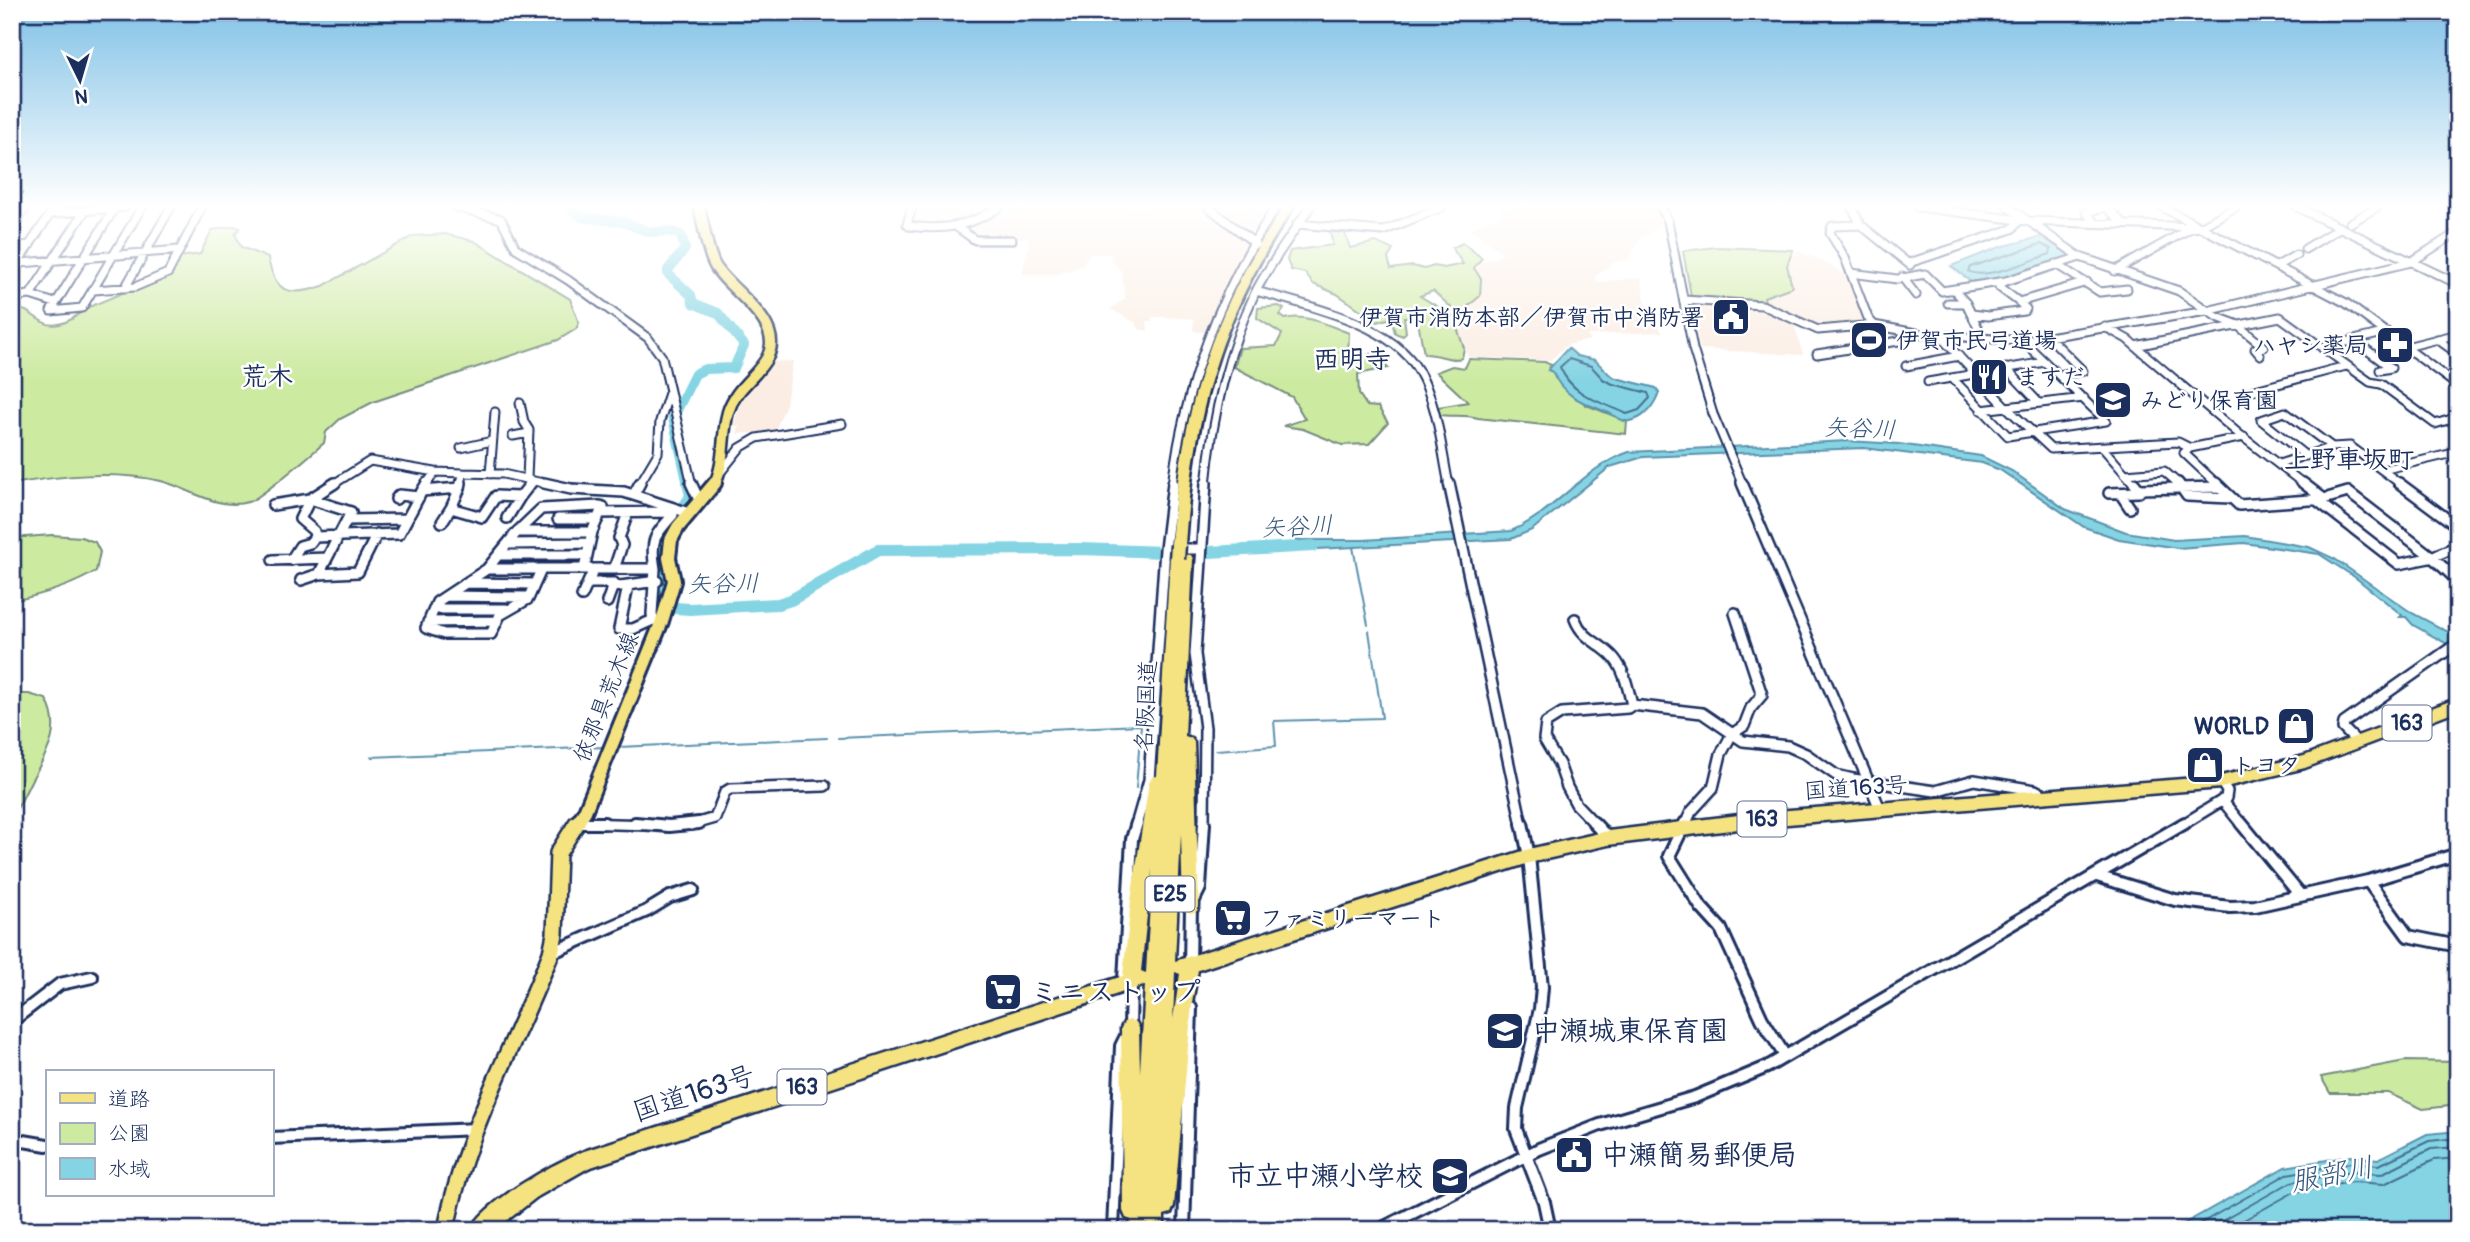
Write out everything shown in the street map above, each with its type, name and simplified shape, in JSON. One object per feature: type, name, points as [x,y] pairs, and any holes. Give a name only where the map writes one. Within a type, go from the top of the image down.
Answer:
[{"type":"highway","name":"名阪国道","points":[[1140,1230],[1171,652],[1189,442],[1209,364],[1230,310],[1252,265]]},
{"type":"highway","name":"名阪国道","points":[[1154,1230],[1181,675],[1180,552],[1198,445],[1221,354],[1252,282],[1262,265]]},
{"type":"highway","points":[[1132,982],[1133,943],[1161,754],[1171,652]]},
{"type":"highway","points":[[1181,675],[1189,809],[1191,906]]},
{"type":"highway","name":"国道163号","points":[[1185,965],[1530,856],[1608,838],[1682,827],[2221,782],[2305,762],[2458,704]]},
{"type":"highway","points":[[1161,1230],[1185,965]]},
{"type":"highway","name":"国道163号","points":[[481,1230],[514,1201],[548,1178],[584,1160],[1132,982]]},
{"type":"highway","points":[[1130,1028],[1134,1230]]},
{"type":"main road","name":"依那具荒木線","points":[[446,1230],[452,1203],[477,1129],[551,953],[555,934],[558,853],[578,823],[674,581],[668,549],[678,527],[680,511],[700,502],[720,473],[728,411],[741,387],[768,356],[768,331],[752,304],[714,265]]},
{"type":"street","points":[[30,295],[49,265]]},
{"type":"street","points":[[78,265],[51,311],[82,308],[109,265]]},
{"type":"street","points":[[124,288],[137,265]]},
{"type":"street","points":[[94,290],[135,286],[168,273],[172,265]]},
{"type":"street","points":[[543,265],[639,330],[662,357],[692,486],[700,502]]},
{"type":"street","points":[[1184,1230],[1185,965],[1191,906],[1200,887],[1204,817],[1198,780],[1205,728],[1180,552],[1177,444],[1200,360],[1245,265]]},
{"type":"street","points":[[1113,1230],[1121,1046],[1130,1028],[1132,982],[1124,943],[1132,839],[1149,780],[1180,552],[1206,481],[1221,392],[1234,343],[1269,265]]},
{"type":"street","points":[[1677,265],[1699,370],[1725,444],[1881,811]]},
{"type":"street","points":[[1847,265],[1868,318],[1874,325]]},
{"type":"street","points":[[1910,265],[1917,274]]},
{"type":"street","points":[[1972,314],[1998,315],[2024,311],[2026,309],[1999,287],[1999,284],[2053,265]]},
{"type":"street","points":[[2058,265],[2100,292],[2127,289]]},
{"type":"street","points":[[2100,265],[2179,291],[2207,311],[2236,324],[2263,347],[2255,349],[2260,355]]},
{"type":"street","points":[[2115,271],[2126,265]]},
{"type":"street","points":[[1684,300],[1762,305],[1818,330],[1874,325],[1921,334],[2023,341],[2207,311],[2398,265]]},
{"type":"street","points":[[2417,265],[2458,284]]},
{"type":"street","points":[[2277,266],[2346,303],[2458,386]]},
{"type":"street","points":[[1851,273],[1902,277],[1925,274],[1942,291],[2006,281]]},
{"type":"street","points":[[1902,277],[1916,295]]},
{"type":"street","points":[[2019,302],[2087,282]]},
{"type":"street","points":[[1256,290],[1333,313],[1393,344],[1413,362],[1432,400],[1530,856],[1542,987],[1540,1009],[1517,1108],[1516,1129],[1544,1202],[1550,1230]]},
{"type":"street","points":[[1954,290],[1966,303],[1983,338]]},
{"type":"street","points":[[12,297],[30,295],[55,303]]},
{"type":"street","points":[[1948,303],[1966,303]]},
{"type":"street","points":[[2135,346],[2280,317],[2346,366],[2370,382],[2381,384],[2435,424],[2458,417]]},
{"type":"street","points":[[2105,327],[2135,346],[2399,565],[2458,546]]},
{"type":"street","points":[[2322,348],[2387,332]]},
{"type":"street","points":[[1817,354],[1899,341],[1921,334]]},
{"type":"street","points":[[2406,346],[2458,334]]},
{"type":"street","points":[[1940,336],[2006,407],[2051,449],[2178,442],[2190,448]]},
{"type":"street","points":[[2048,336],[2083,371],[2059,375]]},
{"type":"street","points":[[2437,339],[2458,354]]},
{"type":"street","points":[[2354,340],[2391,368],[2380,370]]},
{"type":"street","points":[[1952,378],[2008,436],[2031,430],[2106,421],[2023,341]]},
{"type":"street","points":[[1906,366],[1959,356]]},
{"type":"street","points":[[1928,383],[2045,362]]},
{"type":"street","points":[[2244,393],[2346,366]]},
{"type":"street","points":[[2006,368],[2039,403]]},
{"type":"street","points":[[634,494],[658,453],[660,421],[670,391]]},
{"type":"street","points":[[1981,410],[2084,398]]},
{"type":"street","points":[[507,518],[530,480],[529,433],[520,403]]},
{"type":"street","points":[[490,474],[495,412]]},
{"type":"street","points":[[2306,456],[2260,420],[2285,412],[2332,447]]},
{"type":"street","points":[[720,473],[728,466],[733,454],[749,441],[762,436],[842,424]]},
{"type":"street","points":[[513,436],[529,433]]},
{"type":"street","points":[[2244,437],[2190,448],[2184,453],[2239,505],[2321,500],[2348,492],[2431,556],[2458,581]]},
{"type":"street","points":[[461,447],[492,441]]},
{"type":"street","points":[[2279,464],[2332,447],[2350,446],[2458,527]]},
{"type":"street","points":[[2102,447],[2139,489]]},
{"type":"street","points":[[2382,470],[2458,452]]},
{"type":"street","points":[[273,505],[310,499],[370,461],[435,471],[490,474],[571,489],[634,494],[680,511]]},
{"type":"street","points":[[291,560],[300,546],[310,543],[315,537],[398,534],[435,471]]},
{"type":"street","points":[[2125,474],[2164,471],[2181,486],[2187,496],[2230,498]]},
{"type":"street","points":[[442,522],[452,508],[463,473]]},
{"type":"street","points":[[2109,493],[2181,486],[2219,487]]},
{"type":"street","points":[[396,499],[399,495],[460,488]]},
{"type":"street","points":[[2120,493],[2130,508]]},
{"type":"street","points":[[482,517],[496,496],[520,497]]},
{"type":"street","points":[[310,499],[351,512],[319,573]]},
{"type":"street","points":[[310,499],[300,519],[314,531],[315,537]]},
{"type":"street","points":[[584,569],[592,532],[608,499]]},
{"type":"street","points":[[541,570],[528,597],[499,615],[497,621],[428,622],[437,603],[487,569],[517,532],[541,509],[600,506],[600,514]]},
{"type":"street","points":[[452,508],[495,520]]},
{"type":"street","points":[[553,532],[563,508]]},
{"type":"street","points":[[558,519],[600,514],[680,511]]},
{"type":"street","points":[[662,615],[651,614],[657,581],[652,550],[654,537],[673,515],[680,511]]},
{"type":"street","points":[[614,569],[622,545],[619,538],[628,513]]},
{"type":"street","points":[[347,520],[407,519]]},
{"type":"street","points":[[517,532],[592,532]]},
{"type":"street","points":[[301,580],[319,573],[358,572],[377,534]]},
{"type":"street","points":[[508,544],[589,542]]},
{"type":"street","points":[[499,555],[586,555]]},
{"type":"street","points":[[273,560],[327,558]]},
{"type":"street","points":[[487,569],[655,569]]},
{"type":"street","points":[[582,596],[594,569]]},
{"type":"street","points":[[613,587],[657,581]]},
{"type":"street","points":[[466,583],[534,584]]},
{"type":"street","points":[[588,583],[614,583],[607,602]]},
{"type":"street","points":[[628,586],[619,629],[633,629],[662,615]]},
{"type":"street","points":[[447,596],[528,597]]},
{"type":"street","points":[[434,609],[508,609]]},
{"type":"street","points":[[1735,613],[1762,695],[1751,708],[1744,726],[1732,734],[1721,754],[1710,794],[1697,804],[1682,827],[1670,856],[1701,907],[1721,929],[1762,1019],[1785,1056]]},
{"type":"street","points":[[1575,619],[1578,631],[1588,641],[1614,657],[1625,677],[1632,705]]},
{"type":"street","points":[[2356,741],[2343,728],[2344,723],[2454,646]]},
{"type":"street","points":[[1608,838],[1576,804],[1559,764],[1544,740],[1543,730],[1546,723],[1562,713],[1628,708],[1632,705],[1702,713],[1732,734],[1751,743],[1779,744],[1798,750],[1836,775],[1935,791],[1974,779],[2035,790],[2047,797]]},
{"type":"street","points":[[1379,1230],[1525,1156],[1600,1125],[1695,1097],[1745,1078],[2097,876],[2222,800],[2228,795],[2221,782]]},
{"type":"street","points":[[578,823],[620,822],[666,828],[696,824],[715,818],[726,792],[730,789],[825,786]]},
{"type":"street","points":[[2222,800],[2300,895]]},
{"type":"street","points":[[2097,876],[2175,900],[2230,907],[2271,904],[2368,881],[2458,854]]},
{"type":"street","points":[[2368,881],[2408,936],[2458,946]]},
{"type":"street","points":[[551,953],[647,911],[670,897],[693,890]]},
{"type":"street","points":[[2457,980],[2458,965]]},
{"type":"street","points":[[12,1021],[60,984],[92,977]]},
{"type":"street","points":[[273,1138],[477,1129]]},
{"type":"street","points":[[12,1139],[46,1145]]},
{"type":"shaded area","points":[[1024,265],[1083,265],[1059,274],[1022,274]]},
{"type":"shaded area","points":[[1116,265],[1239,265],[1208,333],[1193,331],[1194,319],[1164,317],[1151,317],[1152,321],[1147,321],[1148,331],[1139,329],[1135,322],[1110,309],[1125,299],[1122,272]]},
{"type":"shaded area","points":[[1479,265],[1610,265],[1595,277],[1598,282],[1641,278],[1646,307],[1662,332],[1587,335],[1590,340],[1567,345],[1550,360],[1468,357],[1455,318],[1481,296],[1482,279],[1476,269]]},
{"type":"shaded area","points":[[1785,265],[1829,265],[1848,275],[1865,323],[1816,327],[1764,302],[1763,297]]},
{"type":"shaded area","points":[[1691,302],[1757,306],[1794,323],[1803,355],[1700,349]]},
{"type":"shaded area","points":[[793,361],[786,404],[775,431],[737,434],[739,426],[733,426],[745,391],[769,362]]},
{"type":"green space","points":[[175,265],[270,265],[280,286],[286,290],[301,291],[323,286],[361,265],[514,265],[570,299],[579,323],[576,329],[558,340],[373,402],[340,419],[326,432],[324,443],[274,485],[248,502],[237,504],[215,501],[172,484],[124,476],[68,477],[12,484],[12,309],[25,311],[48,324],[59,324],[84,309],[170,273]]},
{"type":"green space","points":[[1289,265],[1390,265],[1391,269],[1413,266],[1424,269],[1434,266],[1444,268],[1476,265],[1474,268],[1481,279],[1480,296],[1466,308],[1454,310],[1433,291],[1420,296],[1453,316],[1464,348],[1462,358],[1424,354],[1419,327],[1413,317],[1404,317],[1406,332],[1403,336],[1395,333],[1392,321],[1387,319],[1378,322],[1337,294],[1313,284],[1305,273],[1291,270]]},
{"type":"green space","points":[[1685,265],[1787,265],[1792,287],[1764,297],[1765,302],[1691,296]]},
{"type":"green space","points":[[1279,306],[1284,309],[1280,315],[1285,319],[1309,319],[1349,333],[1348,356],[1357,358],[1374,353],[1388,368],[1358,374],[1359,394],[1367,406],[1378,407],[1388,423],[1369,444],[1342,445],[1303,429],[1283,426],[1305,419],[1292,397],[1234,367],[1240,348],[1276,346],[1282,334],[1257,318],[1258,308]]},
{"type":"green space","points":[[1469,359],[1545,362],[1551,365],[1548,370],[1553,372],[1555,378],[1586,405],[1627,421],[1626,434],[1440,415],[1438,407],[1468,402],[1436,372],[1452,366],[1465,368]]},
{"type":"green space","points":[[52,535],[81,537],[95,542],[100,552],[96,571],[56,590],[12,601],[12,538]]},
{"type":"green space","points":[[12,694],[29,694],[46,699],[51,710],[53,731],[47,751],[12,816]]},
{"type":"green space","points":[[2405,1061],[2458,1062],[2458,1105],[2423,1109],[2388,1093],[2330,1093],[2321,1077]]},
{"type":"water","points":[[2041,265],[2004,277],[1971,282],[1951,266]]},
{"type":"water","points":[[1568,348],[1577,356],[1595,360],[1616,378],[1656,388],[1659,392],[1646,413],[1634,420],[1621,420],[1569,394],[1562,388],[1553,372],[1548,370]]},
{"type":"water","points":[[1847,441],[1899,444],[1981,456],[2012,471],[2065,509],[2126,532],[2174,540],[2245,536],[2309,547],[2335,559],[2412,613],[2458,637],[2458,650],[2413,625],[2406,617],[2400,617],[2402,615],[2356,578],[2319,554],[2244,543],[2178,548],[2119,539],[2084,527],[2000,470],[1982,463],[1864,448],[1643,457],[1610,467],[1532,530],[1511,539],[1297,550],[1295,540],[1363,540],[1511,531],[1542,513],[1597,468],[1629,452]]},
{"type":"water","name":"服部川","points":[[2458,1131],[2458,1226],[2450,1230],[2173,1230],[2285,1167],[2351,1156],[2378,1159],[2427,1134]]},
{"type":"waterway","name":"矢谷川","points":[[672,265],[668,274],[691,295],[693,303],[718,313],[744,345],[734,368],[705,369],[695,374],[673,418],[688,485]]},
{"type":"waterway","name":"矢谷川","points":[[688,483],[691,496],[667,529],[659,550],[662,590],[660,607],[690,609],[778,604],[791,600],[878,550],[1081,549],[1192,553],[1313,546]]},
{"type":"waterway","points":[[1353,547],[1368,625]]},
{"type":"waterway","points":[[1216,750],[1276,746],[1274,721],[1382,718],[1369,631]]},
{"type":"waterway","points":[[838,738],[1141,725],[1136,788]]},
{"type":"waterway","points":[[618,747],[827,738]]},
{"type":"waterway","points":[[371,757],[605,747]]},
{"type":"place","name":"伊賀市消防本部／伊賀市中消防署","points":[[1731,317]]},
{"type":"place","name":"伊賀市民弓道場","points":[[1869,340]]},
{"type":"place","name":"ハヤシ薬局","points":[[2395,345]]},
{"type":"place","name":"ますだ","points":[[1989,377]]},
{"type":"place","name":"みどり保育園","points":[[2113,400]]},
{"type":"place","name":"WORLD","points":[[2296,726]]},
{"type":"place","name":"トヨタ","points":[[2205,765]]},
{"type":"place","name":"ファミリーマート","points":[[1233,918]]},
{"type":"place","name":"ミニストップ","points":[[1003,992]]},
{"type":"place","name":"中瀬城東保育園","points":[[1505,1031]]},
{"type":"place","name":"中瀬簡易郵便局","points":[[1574,1155]]},
{"type":"place","name":"市立中瀬小学校","points":[[1450,1176]]},
{"type":"district","name":"西明寺","points":[[1352,360]]},
{"type":"district","name":"荒木","points":[[267,377]]},
{"type":"district","name":"上野車坂町","points":[[2349,460]]}]
